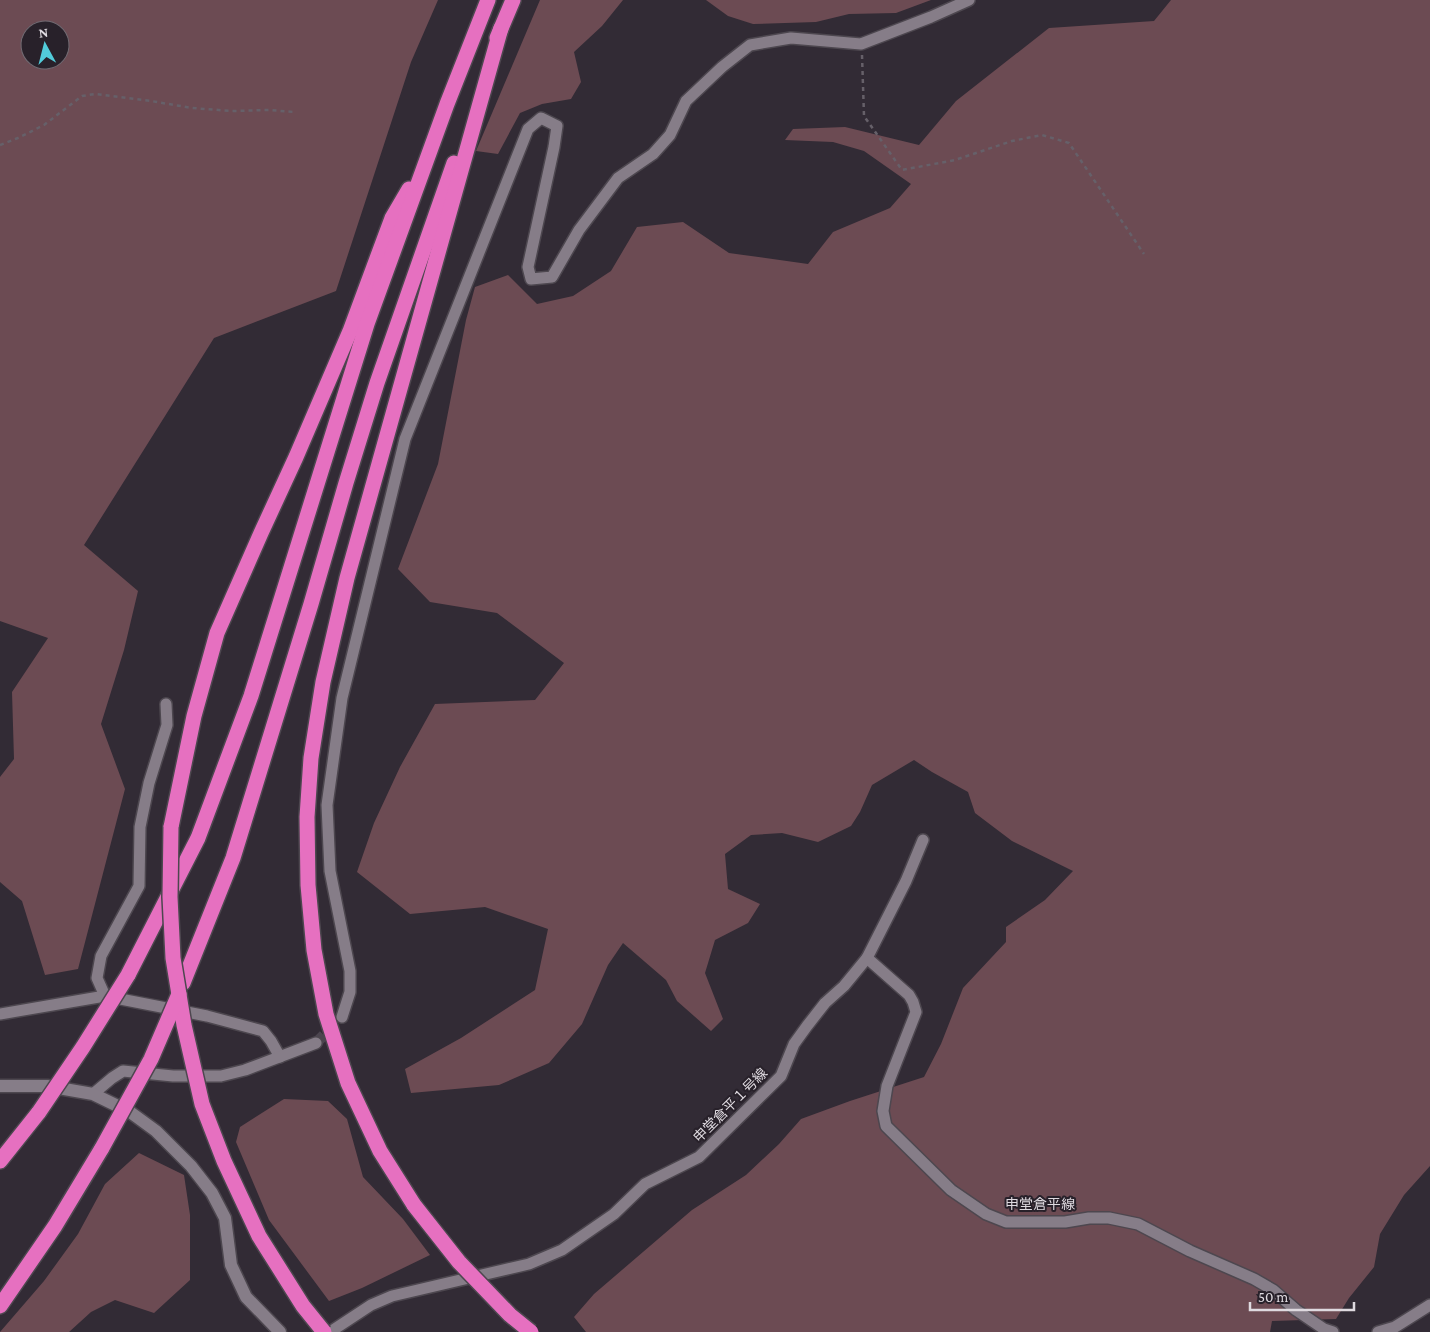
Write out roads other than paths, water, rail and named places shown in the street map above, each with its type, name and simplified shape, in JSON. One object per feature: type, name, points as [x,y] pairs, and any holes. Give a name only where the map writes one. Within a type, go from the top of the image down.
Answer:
[{"type":"highway","points":[[0,1161],[39,1112],[84,1047],[128,975],[198,838],[248,704],[367,324],[428,155],[488,0]]},
{"type":"highway","points":[[0,1306],[55,1226],[102,1148],[151,1059],[184,983],[233,858],[377,383],[501,28],[513,0]]},
{"type":"highway","points":[[501,28],[346,578],[323,682],[310,758],[307,816],[308,885],[314,950],[326,1014],[348,1083],[380,1151],[414,1205],[459,1262],[510,1315],[531,1332]]},
{"type":"highway","points":[[324,1332],[303,1306],[259,1236],[224,1161],[202,1104],[184,1025],[173,958],[170,897],[171,827],[194,716],[217,633],[350,331],[392,218],[428,155]]},
{"type":"street","points":[[342,1017],[350,992],[350,971],[330,871],[327,805],[342,698],[405,439],[528,129],[541,118],[557,126],[528,267],[531,279],[552,277],[579,230],[618,178],[653,154],[670,135],[686,101],[722,67],[750,45],[791,38],[862,44],[969,0]]},
{"type":"street","points":[[105,996],[97,978],[101,956],[139,886],[140,827],[149,783],[167,725],[166,704]]},
{"type":"street","name":"申堂倉平１号線","points":[[330,1332],[371,1305],[392,1296],[529,1264],[562,1250],[614,1214],[645,1184],[699,1157],[781,1076],[794,1044],[807,1026],[825,1003],[844,986],[867,958],[906,882],[923,840]]},
{"type":"street","name":"申堂倉平線","points":[[867,958],[909,995],[914,1002],[916,1012],[887,1086],[882,1110],[886,1126],[951,1190],[986,1214],[1006,1222],[1065,1222],[1089,1218],[1109,1218],[1138,1224],[1190,1251],[1254,1279],[1273,1290],[1296,1310],[1332,1332]]},
{"type":"street","points":[[0,1014],[105,996],[207,1016],[263,1031],[280,1057]]},
{"type":"street","points":[[93,1094],[112,1078],[124,1071],[173,1076],[221,1076],[245,1070],[316,1043]]},
{"type":"street","points":[[0,1086],[47,1086],[93,1094],[130,1112],[156,1131],[192,1166],[212,1193],[225,1218],[231,1265],[246,1298],[280,1332]]},
{"type":"street","points":[[1378,1332],[1395,1327],[1430,1305]]},
{"type":"tunnel","points":[[316,1043],[342,1017]]}]
